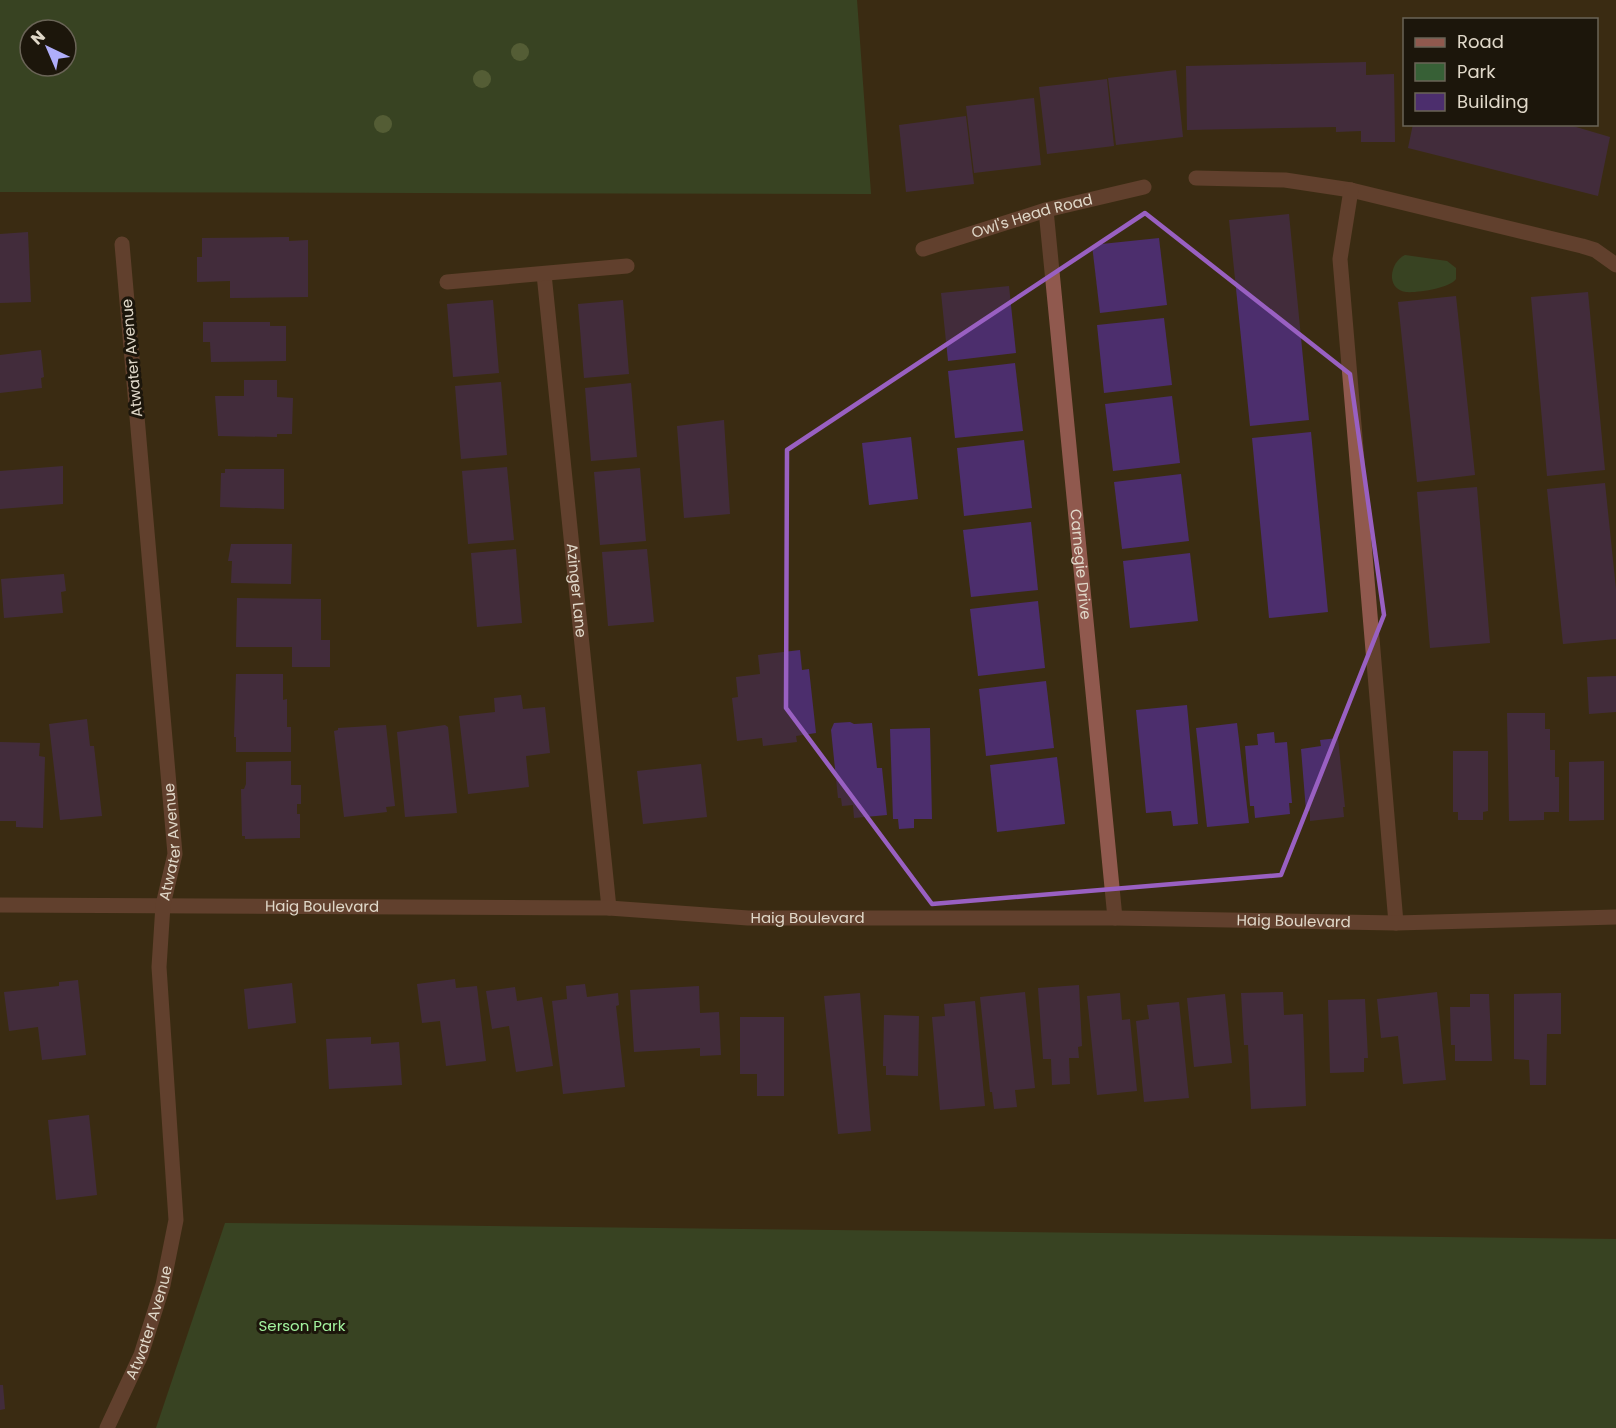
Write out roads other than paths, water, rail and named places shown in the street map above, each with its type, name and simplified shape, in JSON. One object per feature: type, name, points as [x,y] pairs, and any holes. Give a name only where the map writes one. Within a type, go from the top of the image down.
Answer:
[{"type":"street","points":[[1197,178],[1285,180],[1351,190],[1582,246],[1594,250],[1616,265]]},
{"type":"street","name":"Owl's Head Road","points":[[923,249],[1046,210],[1144,187]]},
{"type":"street","points":[[1351,190],[1340,259],[1396,923]]},
{"type":"street","name":"Carnegie Drive","points":[[1046,210],[1115,918]]},
{"type":"street","name":"Atwater Avenue","points":[[108,1428],[141,1355],[163,1285],[176,1220],[159,966],[163,905],[175,854],[122,244]]},
{"type":"street","points":[[447,282],[627,266]]},
{"type":"street","name":"Azinger Lane","points":[[544,274],[609,908]]},
{"type":"street","name":"Haig Boulevard","points":[[0,905],[609,908],[748,918],[1115,918],[1396,923],[1616,917]]},
{"type":"park label","name":"Serson Park","points":[[302,1326]]}]
